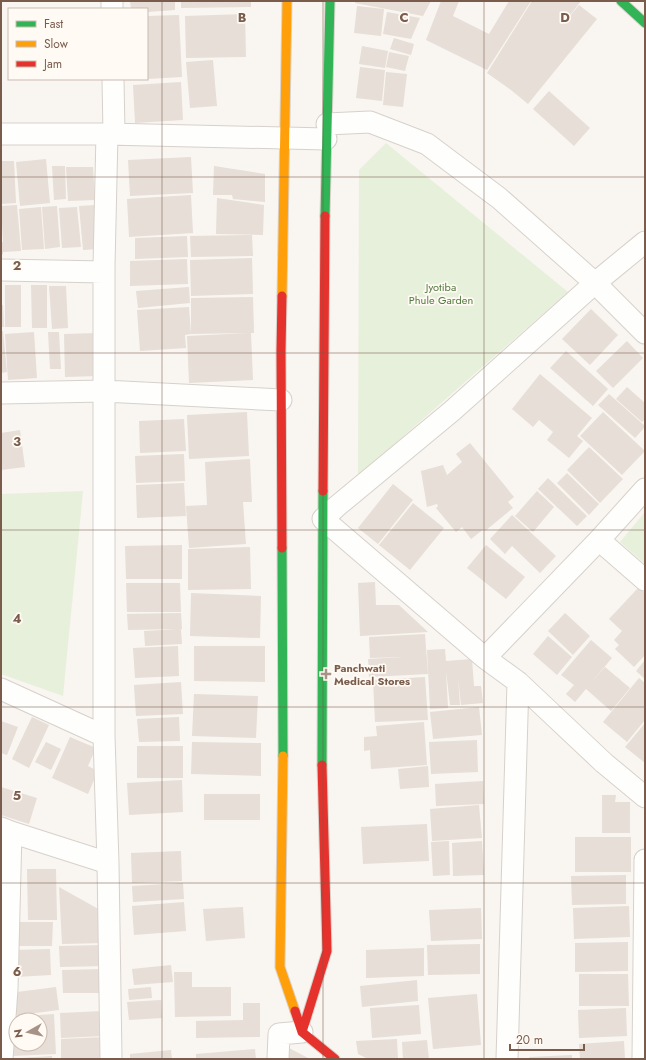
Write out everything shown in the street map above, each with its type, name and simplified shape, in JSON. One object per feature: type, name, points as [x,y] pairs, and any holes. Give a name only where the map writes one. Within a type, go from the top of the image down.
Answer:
[{"type":"street","points":[[287,1],[281,400],[283,767],[280,967],[302,1032],[335,1059]]},
{"type":"street","points":[[302,1032],[328,951],[322,765],[325,211],[330,1]]},
{"type":"street","points":[[621,1],[645,23]]},
{"type":"street","points":[[110,1059],[108,862],[104,736],[104,272],[113,80]]},
{"type":"street","points":[[1,134],[110,134],[285,138],[370,122],[427,144],[499,198],[595,283],[645,333]]},
{"type":"street","points":[[323,520],[336,507],[452,411],[595,283],[645,242]]},
{"type":"street","points":[[1,270],[104,272]]},
{"type":"street","points":[[1,393],[104,391],[281,400]]},
{"type":"street","points":[[485,658],[599,540],[645,489]]},
{"type":"street","points":[[323,520],[485,658],[518,682],[604,763],[645,797]]},
{"type":"street","points":[[599,540],[645,580]]},
{"type":"street","points":[[507,1059],[518,682]]},
{"type":"street","points":[[1,689],[104,736]]},
{"type":"street","points":[[2,1059],[6,830],[108,862]]},
{"type":"street","points":[[643,1059],[645,860]]},
{"type":"street","points":[[278,1059],[279,1034],[302,1032]]},
{"type":"green space","name":"Jyotiba Phule Garden","points":[[386,143],[568,292],[358,476],[359,170]]},
{"type":"green space","points":[[83,491],[63,696],[1,674],[1,494]]},
{"type":"green space","points":[[645,512],[645,564],[620,542]]},
{"type":"building","points":[[130,1],[175,1],[175,10],[148,12],[148,8],[131,8]]},
{"type":"building","points":[[181,1],[251,1],[251,7],[181,8]]},
{"type":"building","points":[[355,1],[431,1],[423,16],[355,3]]},
{"type":"building","points":[[441,1],[459,1],[453,16],[489,34],[509,1],[531,1],[487,70],[426,40]]},
{"type":"building","points":[[532,1],[581,1],[561,27],[579,5],[597,19],[528,104],[487,73]]},
{"type":"building","points":[[357,6],[384,9],[381,36],[354,33]]},
{"type":"building","points":[[387,12],[420,18],[411,39],[383,34]]},
{"type":"building","points":[[245,14],[246,57],[186,58],[185,16]]},
{"type":"building","points":[[179,15],[182,77],[148,79],[148,16]]},
{"type":"building","points":[[394,38],[414,44],[411,55],[390,49]]},
{"type":"building","points":[[362,46],[388,51],[385,68],[359,64]]},
{"type":"building","points":[[389,52],[409,56],[405,71],[386,67]]},
{"type":"building","points":[[213,60],[217,106],[190,108],[186,62]]},
{"type":"building","points":[[360,67],[385,70],[382,101],[356,98]]},
{"type":"building","points":[[386,72],[407,74],[403,107],[383,105]]},
{"type":"building","points":[[181,82],[183,120],[135,123],[133,85]]},
{"type":"building","points":[[549,91],[590,128],[574,146],[533,109]]},
{"type":"building","points":[[191,157],[193,193],[130,196],[128,160]]},
{"type":"building","points":[[46,159],[50,203],[20,206],[16,162]]},
{"type":"building","points":[[1,161],[14,161],[16,203],[1,204]]},
{"type":"building","points":[[52,166],[65,166],[66,199],[54,200]]},
{"type":"building","points":[[214,166],[265,174],[265,202],[233,199],[232,195],[213,195]]},
{"type":"building","points":[[66,167],[93,167],[95,200],[68,201]]},
{"type":"building","points":[[191,195],[193,233],[129,237],[127,199]]},
{"type":"building","points":[[217,198],[264,205],[263,235],[216,234]]},
{"type":"building","points":[[17,205],[21,251],[3,252],[1,255],[1,242],[3,242],[1,206]]},
{"type":"building","points":[[97,205],[101,249],[83,250],[79,206]]},
{"type":"building","points":[[57,206],[60,247],[45,249],[42,207]]},
{"type":"building","points":[[41,207],[44,249],[22,250],[19,209]]},
{"type":"building","points":[[77,207],[81,247],[62,248],[59,208]]},
{"type":"building","points":[[252,235],[253,256],[191,257],[190,236]]},
{"type":"building","points":[[187,236],[188,257],[135,259],[135,238]]},
{"type":"building","points":[[252,258],[253,294],[191,296],[190,260]]},
{"type":"building","points":[[187,259],[188,284],[130,286],[130,261]]},
{"type":"building","points":[[5,285],[21,285],[21,327],[5,327]]},
{"type":"building","points":[[31,285],[47,285],[47,328],[32,328]]},
{"type":"building","points":[[49,286],[66,286],[68,328],[52,329]]},
{"type":"building","points":[[189,287],[190,303],[138,308],[136,291]]},
{"type":"building","points":[[253,297],[254,333],[251,333],[253,380],[189,383],[187,336],[249,333],[191,334],[191,298]]},
{"type":"building","points":[[1,305],[3,305],[4,327],[1,327]]},
{"type":"building","points":[[189,307],[191,334],[185,335],[186,348],[140,351],[137,310]]},
{"type":"building","points":[[591,309],[618,335],[590,365],[562,339]]},
{"type":"building","points":[[1,331],[3,331],[7,372],[1,373]]},
{"type":"building","points":[[34,332],[37,378],[8,380],[5,334]]},
{"type":"building","points":[[48,332],[59,332],[61,369],[50,369]]},
{"type":"building","points":[[98,333],[99,376],[65,377],[64,334]]},
{"type":"building","points":[[627,341],[643,358],[613,388],[596,371]]},
{"type":"building","points":[[566,351],[608,389],[593,406],[550,368]]},
{"type":"building","points":[[540,374],[592,418],[577,436],[583,441],[569,458],[547,440],[553,432],[539,420],[533,427],[512,409]]},
{"type":"building","points":[[627,387],[645,403],[645,419],[642,422],[616,399]]},
{"type":"building","points":[[609,394],[645,426],[635,438],[598,405]]},
{"type":"building","points":[[247,412],[249,456],[189,459],[187,415]]},
{"type":"building","points":[[603,412],[645,451],[622,475],[580,436]]},
{"type":"building","points":[[184,419],[186,451],[140,453],[139,421]]},
{"type":"building","points":[[20,430],[25,467],[1,470],[1,433]]},
{"type":"building","points":[[470,443],[514,497],[508,502],[513,508],[485,531],[484,529],[471,539],[462,527],[456,532],[436,508],[438,506],[437,504],[427,507],[421,471],[443,465],[447,475],[462,462],[456,454]]},
{"type":"building","points":[[589,447],[623,479],[600,503],[567,470]]},
{"type":"building","points":[[184,454],[185,481],[136,483],[135,456]]},
{"type":"building","points":[[250,459],[252,502],[243,502],[246,544],[189,548],[186,506],[207,505],[205,462]]},
{"type":"building","points":[[567,473],[599,504],[589,515],[557,483]]},
{"type":"building","points":[[548,478],[587,516],[577,526],[538,489]]},
{"type":"building","points":[[184,483],[186,516],[137,518],[136,485]]},
{"type":"building","points":[[393,484],[413,500],[378,544],[358,528]]},
{"type":"building","points":[[537,491],[554,507],[533,532],[515,516]]},
{"type":"building","points":[[413,503],[444,528],[410,570],[379,545]]},
{"type":"building","points":[[512,515],[556,556],[540,573],[512,546],[505,554],[490,539]]},
{"type":"building","points":[[182,545],[182,579],[126,579],[125,546]]},
{"type":"building","points":[[486,545],[525,577],[506,599],[467,568]]},
{"type":"building","points":[[250,547],[251,589],[188,590],[188,549]]},
{"type":"building","points":[[375,582],[376,605],[399,605],[428,632],[360,636],[358,583]]},
{"type":"building","points":[[126,583],[180,583],[181,612],[127,612]]},
{"type":"building","points":[[639,587],[645,593],[645,655],[634,667],[615,649],[619,645],[614,640],[622,631],[609,619]]},
{"type":"building","points":[[191,593],[261,596],[260,638],[190,636]]},
{"type":"building","points":[[181,613],[182,629],[128,630],[127,614]]},
{"type":"building","points":[[565,613],[590,636],[573,655],[548,631]]},
{"type":"building","points":[[181,629],[182,644],[145,646],[144,631]]},
{"type":"building","points":[[425,634],[428,674],[369,677],[368,659],[404,657],[370,658],[369,637]]},
{"type":"building","points":[[548,636],[572,657],[557,675],[533,654]]},
{"type":"building","points":[[591,640],[612,658],[590,684],[605,667],[630,688],[611,711],[586,689],[575,702],[566,694],[574,685],[561,675]]},
{"type":"building","points":[[178,646],[179,676],[135,678],[133,648]]},
{"type":"building","points":[[194,646],[265,646],[265,682],[194,681]]},
{"type":"building","points":[[445,649],[446,661],[472,659],[474,686],[481,686],[483,703],[461,705],[458,677],[460,705],[450,705],[446,671],[448,708],[430,709],[427,650]]},
{"type":"building","points":[[645,660],[645,679],[636,671]]},
{"type":"building","points":[[425,677],[428,720],[375,722],[373,680]]},
{"type":"building","points":[[639,678],[645,683],[645,720],[627,742],[603,722]]},
{"type":"building","points":[[181,682],[183,714],[136,716],[134,685]]},
{"type":"building","points":[[194,694],[258,696],[256,738],[192,736]]},
{"type":"building","points":[[479,707],[482,735],[433,739],[430,712]]},
{"type":"building","points":[[32,717],[49,725],[29,768],[12,759]]},
{"type":"building","points":[[179,717],[180,741],[139,742],[137,719]]},
{"type":"building","points":[[1,721],[18,727],[7,755],[1,753]]},
{"type":"building","points":[[424,722],[427,765],[371,769],[370,750],[364,751],[364,737],[377,736],[376,726]]},
{"type":"building","points":[[645,723],[645,763],[625,747]]},
{"type":"building","points":[[70,737],[96,748],[88,766],[98,771],[88,794],[52,778]]},
{"type":"building","points":[[477,740],[478,772],[431,774],[429,742]]},
{"type":"building","points":[[46,742],[61,749],[51,770],[35,762]]},
{"type":"building","points":[[192,742],[261,743],[261,776],[191,774]]},
{"type":"building","points":[[137,746],[183,746],[183,778],[137,778]]},
{"type":"building","points":[[428,766],[429,787],[400,789],[398,769]]},
{"type":"building","points":[[182,780],[183,812],[129,815],[127,783]]},
{"type":"building","points":[[483,781],[484,804],[436,806],[435,784]]},
{"type":"building","points":[[1,787],[37,798],[29,824],[1,815]]},
{"type":"building","points":[[204,794],[260,794],[260,820],[204,820]]},
{"type":"building","points":[[602,795],[616,795],[615,802],[630,802],[630,833],[602,833]]},
{"type":"building","points":[[479,805],[482,838],[432,841],[430,809]]},
{"type":"building","points":[[427,824],[429,861],[363,864],[361,827]]},
{"type":"building","points":[[575,837],[631,837],[631,872],[575,872]]},
{"type":"building","points":[[449,841],[450,875],[433,876],[431,842]]},
{"type":"building","points":[[482,841],[484,875],[453,876],[452,843]]},
{"type":"building","points":[[181,851],[182,881],[132,883],[131,853]]},
{"type":"building","points":[[27,869],[56,869],[57,920],[28,920]]},
{"type":"building","points":[[626,875],[626,904],[572,905],[571,876]]},
{"type":"building","points":[[183,883],[184,899],[133,902],[132,886]]},
{"type":"building","points":[[59,887],[102,911],[104,943],[62,944]]},
{"type":"building","points":[[184,902],[186,931],[134,935],[132,906]]},
{"type":"building","points":[[629,906],[630,937],[574,939],[573,908]]},
{"type":"building","points":[[243,907],[245,938],[206,941],[203,909]]},
{"type":"building","points":[[481,908],[482,939],[431,941],[429,910]]},
{"type":"building","points":[[15,922],[53,922],[52,946],[15,946]]},
{"type":"building","points":[[628,942],[628,971],[575,972],[575,943]]},
{"type":"building","points":[[480,944],[480,974],[428,975],[427,945]]},
{"type":"building","points":[[104,945],[105,966],[60,967],[59,946]]},
{"type":"building","points":[[424,948],[424,976],[366,978],[366,950]]},
{"type":"building","points":[[50,949],[51,975],[16,977],[15,950]]},
{"type":"building","points":[[171,965],[173,982],[134,985],[132,969]]},
{"type":"building","points":[[104,969],[105,993],[63,993],[62,970]]},
{"type":"building","points":[[174,972],[192,972],[192,987],[231,987],[231,1016],[175,1017]]},
{"type":"building","points":[[579,974],[628,974],[629,1006],[579,1006]]},
{"type":"building","points":[[417,980],[418,1001],[362,1007],[360,986]]},
{"type":"building","points":[[56,987],[59,1010],[43,1012],[11,1012],[9,993]]},
{"type":"building","points":[[151,987],[152,998],[129,1000],[128,989]]},
{"type":"building","points":[[477,994],[481,1045],[433,1049],[428,998]]},
{"type":"building","points":[[161,1000],[162,1018],[129,1020],[127,1002]]},
{"type":"building","points":[[243,1003],[260,1003],[260,1037],[196,1038],[196,1021],[243,1020]]},
{"type":"building","points":[[419,1005],[421,1034],[372,1038],[370,1008]]},
{"type":"building","points":[[626,1008],[627,1036],[579,1038],[578,1010]]},
{"type":"building","points":[[103,1011],[104,1036],[61,1038],[60,1013]]},
{"type":"building","points":[[48,1014],[54,1014],[56,1054],[12,1056],[12,1052],[48,1052]]},
{"type":"building","points":[[106,1037],[107,1059],[61,1059],[61,1039]]},
{"type":"building","points":[[397,1039],[398,1059],[368,1059],[358,1054],[356,1041]]},
{"type":"building","points":[[427,1040],[429,1059],[403,1059],[402,1042]]},
{"type":"building","points":[[624,1041],[625,1059],[580,1059],[579,1044]]},
{"type":"building","points":[[289,1048],[310,1059],[284,1059]]},
{"type":"building","points":[[255,1049],[256,1059],[196,1059],[196,1054]]},
{"type":"building","points":[[171,1050],[172,1059],[130,1059],[130,1054]]},
{"type":"building","points":[[572,1055],[572,1059],[530,1059],[529,1057]]},
{"type":"building","points":[[52,1056],[52,1059],[21,1059],[21,1058]]},
{"type":"traffic: fast","points":[[325,216],[330,1]]},
{"type":"traffic: fast","points":[[621,1],[645,23]]},
{"type":"traffic: fast","points":[[322,765],[323,491]]},
{"type":"traffic: fast","points":[[282,548],[283,756]]},
{"type":"traffic: slow","points":[[282,296],[287,1]]},
{"type":"traffic: slow","points":[[283,756],[280,967],[295,1011]]},
{"type":"traffic: jam","points":[[323,491],[325,216]]},
{"type":"traffic: jam","points":[[282,296],[282,548]]},
{"type":"traffic: jam","points":[[302,1032],[327,951],[322,765]]},
{"type":"traffic: jam","points":[[295,1011],[302,1032],[335,1059]]},
{"type":"place","name":"Panchwati Medical Stores","points":[[326,674]]}]
